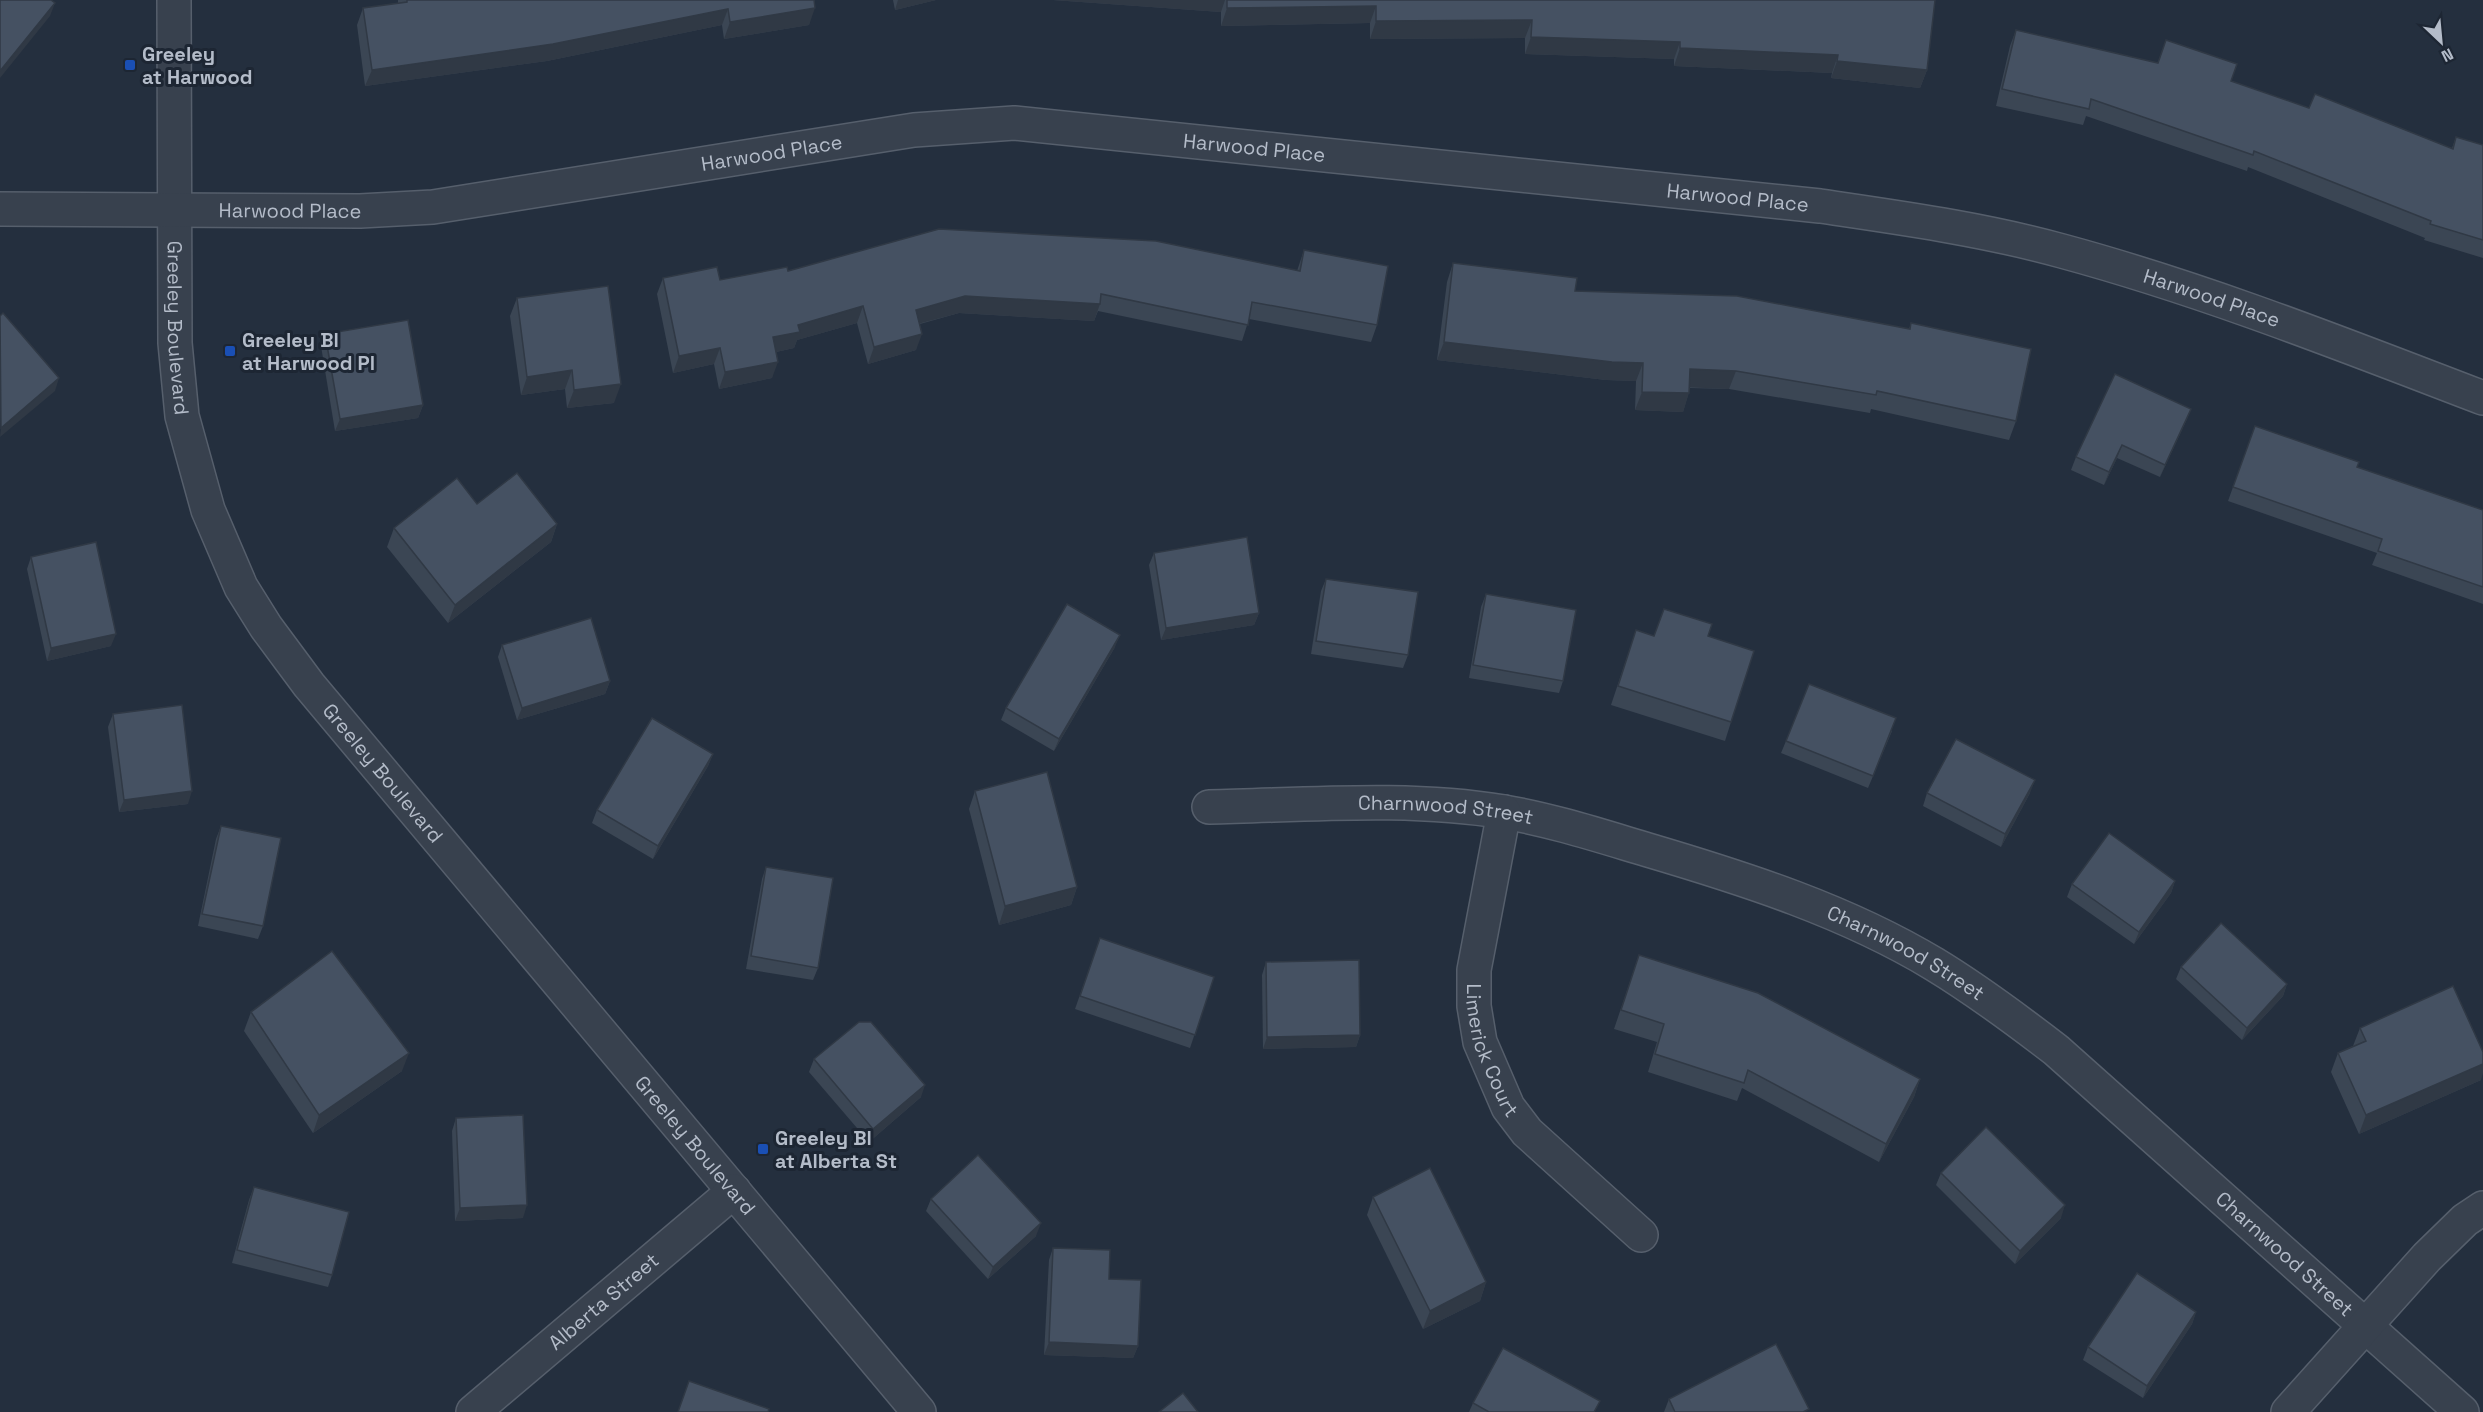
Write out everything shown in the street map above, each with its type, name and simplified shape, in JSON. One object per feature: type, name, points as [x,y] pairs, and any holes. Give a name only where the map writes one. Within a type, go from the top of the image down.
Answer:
[{"type":"street","name":"Greeley Boulevard","points":[[174,0],[175,343],[182,416],[208,510],[242,587],[266,627],[309,685],[919,1412]]},
{"type":"street","name":"Harwood Place","points":[[0,209],[360,211],[432,207],[914,130],[1014,123],[1820,206],[1943,224],[2060,250],[2189,288],[2483,398]]},
{"type":"street","name":"Charnwood Street","points":[[1209,807],[1408,803],[1504,812],[1605,837],[1736,876],[1855,923],[1932,963],[2000,1007],[2056,1050],[2462,1412]]},
{"type":"street","name":"Limerick Court","points":[[1504,812],[1474,970],[1474,1006],[1480,1042],[1508,1107],[1527,1132],[1641,1235]]},
{"type":"street","name":"Alberta Street","points":[[473,1412],[734,1191]]},
{"type":"street","points":[[2288,1412],[2427,1257],[2466,1220],[2483,1208]]},
{"type":"building","points":[[0,0],[51,0],[55,3],[0,71]]},
{"type":"building","points":[[407,0],[814,0],[815,8],[730,22],[728,9],[553,44],[372,70],[363,8],[407,2]]},
{"type":"building","points":[[1227,0],[1935,0],[1927,70],[1837,61],[1838,55],[1680,48],[1680,42],[1531,37],[1532,20],[1376,21],[1376,6],[1227,8]]},
{"type":"building","points":[[2016,30],[2158,63],[2166,40],[2237,64],[2231,81],[2309,108],[2315,94],[2453,149],[2456,137],[2483,145],[2483,240],[2430,224],[2431,221],[2254,151],[2253,155],[2091,99],[2089,109],[2002,89]]},
{"type":"building","points":[[939,229],[1156,241],[1300,271],[1304,250],[1388,266],[1377,325],[1252,302],[1248,325],[1101,294],[1100,304],[965,296],[916,310],[922,334],[874,347],[863,306],[798,325],[800,332],[773,337],[778,362],[725,372],[720,348],[679,356],[663,278],[717,267],[720,280],[787,267],[788,271]]},
{"type":"building","points":[[1453,263],[1577,278],[1575,291],[1737,296],[1910,329],[1911,323],[2031,349],[2016,421],[1877,391],[1876,395],[1736,371],[1690,369],[1689,393],[1642,392],[1643,363],[1612,362],[1444,342]]},
{"type":"building","points":[[608,286],[621,384],[574,390],[572,370],[527,377],[517,298]]},
{"type":"building","points":[[3,313],[59,378],[1,428],[0,316]]},
{"type":"building","points":[[408,320],[423,405],[340,419],[325,334]]},
{"type":"building","points":[[2115,374],[2191,409],[2165,465],[2122,445],[2109,472],[2076,457]]},
{"type":"building","points":[[2255,426],[2359,462],[2357,467],[2483,510],[2483,587],[2378,551],[2382,539],[2233,487]]},
{"type":"building","points":[[517,473],[557,524],[455,605],[394,528],[457,478],[477,504]]},
{"type":"building","points":[[1247,537],[1259,613],[1166,628],[1154,553]]},
{"type":"building","points":[[96,542],[116,634],[51,648],[31,557]]},
{"type":"building","points":[[1326,579],[1418,592],[1408,655],[1316,641]]},
{"type":"building","points":[[1486,594],[1576,610],[1563,681],[1473,665]]},
{"type":"building","points":[[1067,604],[1120,635],[1059,739],[1006,708]]},
{"type":"building","points":[[1664,609],[1712,624],[1708,636],[1754,651],[1731,722],[1618,686],[1636,630],[1654,636]]},
{"type":"building","points":[[591,618],[610,681],[522,708],[502,645]]},
{"type":"building","points":[[1809,684],[1896,718],[1873,776],[1786,741]]},
{"type":"building","points":[[182,705],[192,791],[124,800],[113,714]]},
{"type":"building","points":[[652,718],[713,754],[658,846],[597,810]]},
{"type":"building","points":[[1956,739],[2035,780],[2005,834],[1927,793]]},
{"type":"building","points":[[1047,772],[1077,887],[1005,906],[975,791]]},
{"type":"building","points":[[221,826],[281,838],[263,926],[202,914]]},
{"type":"building","points":[[2109,833],[2175,881],[2139,932],[2072,884]]},
{"type":"building","points":[[766,867],[833,878],[818,968],[751,956]]},
{"type":"building","points":[[2221,923],[2287,984],[2247,1028],[2181,967]]},
{"type":"building","points":[[1100,938],[1214,977],[1195,1035],[1080,996]]},
{"type":"building","points":[[332,951],[409,1053],[319,1115],[251,1012]]},
{"type":"building","points":[[1639,955],[1758,993],[1920,1079],[1886,1144],[1748,1070],[1744,1083],[1655,1054],[1664,1024],[1621,1010]]},
{"type":"building","points":[[1359,960],[1360,1035],[1267,1037],[1266,962]]},
{"type":"building","points":[[2453,986],[2483,1052],[2483,1064],[2366,1115],[2338,1053],[2366,1041],[2360,1028]]},
{"type":"building","points":[[859,1022],[871,1022],[925,1085],[873,1129],[814,1059]]},
{"type":"building","points":[[523,1115],[527,1205],[460,1208],[456,1118]]},
{"type":"building","points":[[1986,1127],[2065,1205],[2020,1251],[1941,1173]]},
{"type":"building","points":[[978,1155],[1041,1223],[993,1267],[931,1199]]},
{"type":"building","points":[[1430,1168],[1486,1282],[1430,1311],[1373,1197]]},
{"type":"building","points":[[254,1187],[349,1212],[332,1275],[237,1250]]},
{"type":"building","points":[[1053,1248],[1110,1250],[1109,1279],[1141,1280],[1138,1346],[1049,1342]]},
{"type":"building","points":[[2137,1273],[2196,1312],[2147,1386],[2088,1347]]},
{"type":"building","points":[[1776,1344],[1809,1409],[1803,1412],[1675,1412],[1669,1399]]},
{"type":"building","points":[[1503,1348],[1600,1401],[1594,1412],[1489,1412],[1473,1403]]},
{"type":"building","points":[[689,1381],[769,1409],[768,1412],[678,1412]]},
{"type":"building","points":[[1183,1393],[1198,1412],[1159,1412]]},
{"type":"place","name":"Greeley at Harwood","points":[[130,65]]},
{"type":"place","name":"Greeley Bl at Harwood Pl","points":[[230,351]]},
{"type":"place","name":"Greeley Bl at Alberta St","points":[[763,1149]]}]
